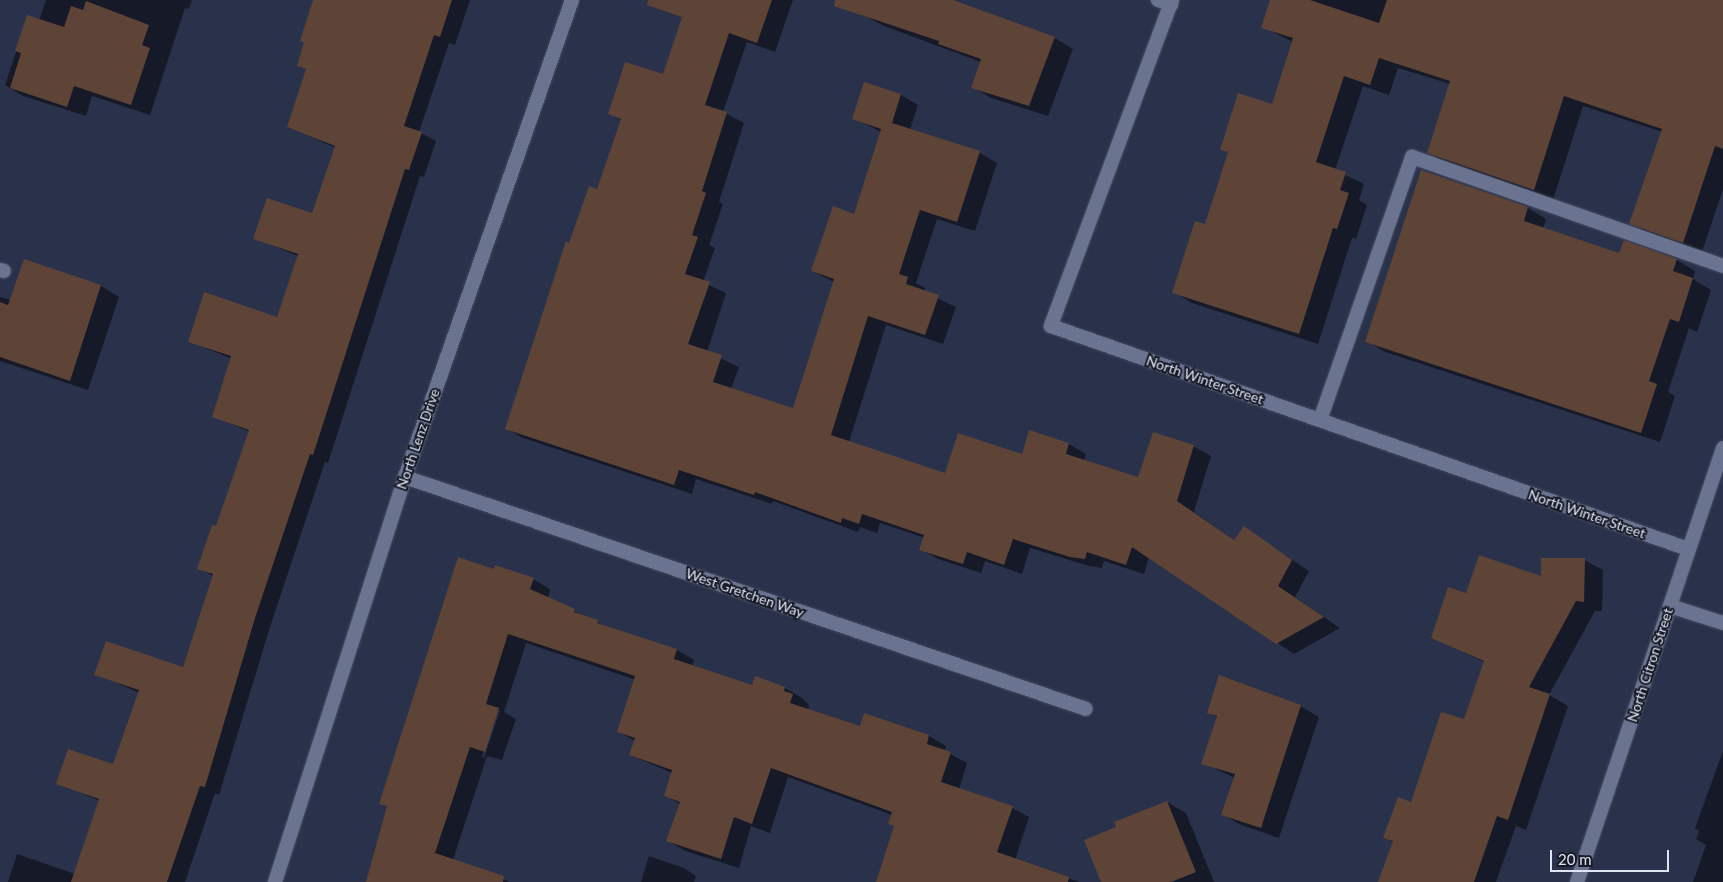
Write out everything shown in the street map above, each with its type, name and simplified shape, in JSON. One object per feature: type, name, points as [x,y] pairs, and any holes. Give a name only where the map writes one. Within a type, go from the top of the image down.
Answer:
[{"type":"street","name":"North Lenz Drive","points":[[275,882],[405,477],[572,0]]},
{"type":"street","name":"North Winter Street","points":[[1167,1],[1051,326],[1688,549]]},
{"type":"street","points":[[1320,420],[1412,157],[1723,266]]},
{"type":"street","name":"North Citron Street","points":[[1578,882],[1723,448]]},
{"type":"street","name":"West Gretchen Way","points":[[405,477],[1086,710]]},
{"type":"street","points":[[1670,606],[1723,623]]},
{"type":"building","points":[[313,0],[452,0],[440,37],[434,35],[404,126],[422,132],[409,170],[405,169],[313,455],[310,454],[255,618],[205,787],[200,786],[167,882],[71,882],[99,799],[56,784],[68,749],[113,764],[139,690],[94,675],[106,641],[183,667],[213,574],[197,569],[212,525],[216,526],[249,430],[212,417],[231,356],[188,342],[204,292],[277,317],[298,254],[253,239],[267,198],[312,213],[335,146],[287,127],[306,69],[297,66],[304,42],[300,41]]},
{"type":"building","points":[[648,0],[772,0],[757,43],[729,33],[705,105],[727,112],[702,191],[706,193],[692,235],[698,237],[685,274],[710,282],[688,344],[722,355],[713,382],[793,408],[834,279],[811,271],[833,206],[854,214],[881,129],[852,119],[864,82],[901,94],[892,123],[980,151],[957,222],[920,210],[899,274],[908,277],[906,284],[939,295],[925,335],[868,316],[831,435],[945,473],[958,433],[1022,454],[1029,430],[1069,443],[1066,454],[1138,477],[1153,432],[1194,445],[1177,501],[1234,540],[1244,526],[1292,560],[1278,586],[1324,617],[1276,644],[1132,547],[1126,565],[1087,552],[1085,559],[1070,557],[1013,539],[1004,565],[967,552],[963,564],[919,550],[924,535],[862,514],[859,524],[842,518],[841,523],[755,492],[754,495],[679,470],[674,485],[505,429],[566,241],[569,243],[589,186],[597,189],[621,119],[608,114],[625,62],[663,74],[682,17],[647,5]]},
{"type":"building","points":[[835,0],[953,0],[1055,37],[1029,106],[971,88],[981,59],[938,44],[939,41],[834,6]]},
{"type":"building","points":[[1270,0],[1310,0],[1379,23],[1387,0],[1723,0],[1723,149],[1715,146],[1683,243],[1629,224],[1662,129],[1564,96],[1534,190],[1427,153],[1450,81],[1379,58],[1370,85],[1344,76],[1316,162],[1346,172],[1340,190],[1349,193],[1337,229],[1333,228],[1299,334],[1172,293],[1195,221],[1205,224],[1228,152],[1220,150],[1238,93],[1272,104],[1293,38],[1261,28]]},
{"type":"building","points":[[86,1],[149,25],[142,45],[150,48],[131,105],[74,86],[67,107],[10,88],[21,53],[15,51],[27,15],[64,27],[71,6],[83,10]]},
{"type":"building","points":[[1421,170],[1528,207],[1524,221],[1619,253],[1624,240],[1677,259],[1673,271],[1693,278],[1679,322],[1670,319],[1649,381],[1657,384],[1641,433],[1365,342]]},
{"type":"building","points":[[24,259],[101,285],[70,381],[0,357],[0,302],[8,305]]},
{"type":"building","points":[[1479,555],[1541,576],[1541,558],[1585,558],[1584,602],[1576,601],[1529,687],[1550,694],[1508,820],[1497,816],[1474,882],[1378,882],[1393,841],[1383,838],[1398,797],[1411,802],[1441,712],[1464,719],[1484,661],[1431,638],[1448,587],[1466,593]]},
{"type":"building","points":[[458,557],[494,569],[495,565],[534,578],[530,589],[575,609],[574,612],[598,620],[597,623],[677,649],[674,659],[752,685],[755,676],[785,687],[784,691],[793,694],[790,703],[860,726],[864,713],[929,735],[927,744],[951,752],[941,782],[1013,806],[997,852],[1069,877],[1068,882],[876,882],[894,826],[888,824],[892,812],[771,768],[752,824],[734,817],[721,859],[666,841],[680,802],[664,796],[672,770],[629,755],[635,738],[617,732],[635,676],[508,634],[486,704],[499,708],[485,752],[470,747],[435,853],[504,876],[503,882],[366,882],[387,806],[379,804]]},
{"type":"building","points":[[1219,675],[1301,705],[1261,828],[1221,815],[1235,774],[1201,764],[1217,716],[1207,713]]},
{"type":"building","points":[[1167,801],[1196,872],[1171,882],[1101,882],[1084,840],[1116,827],[1114,822]]}]
